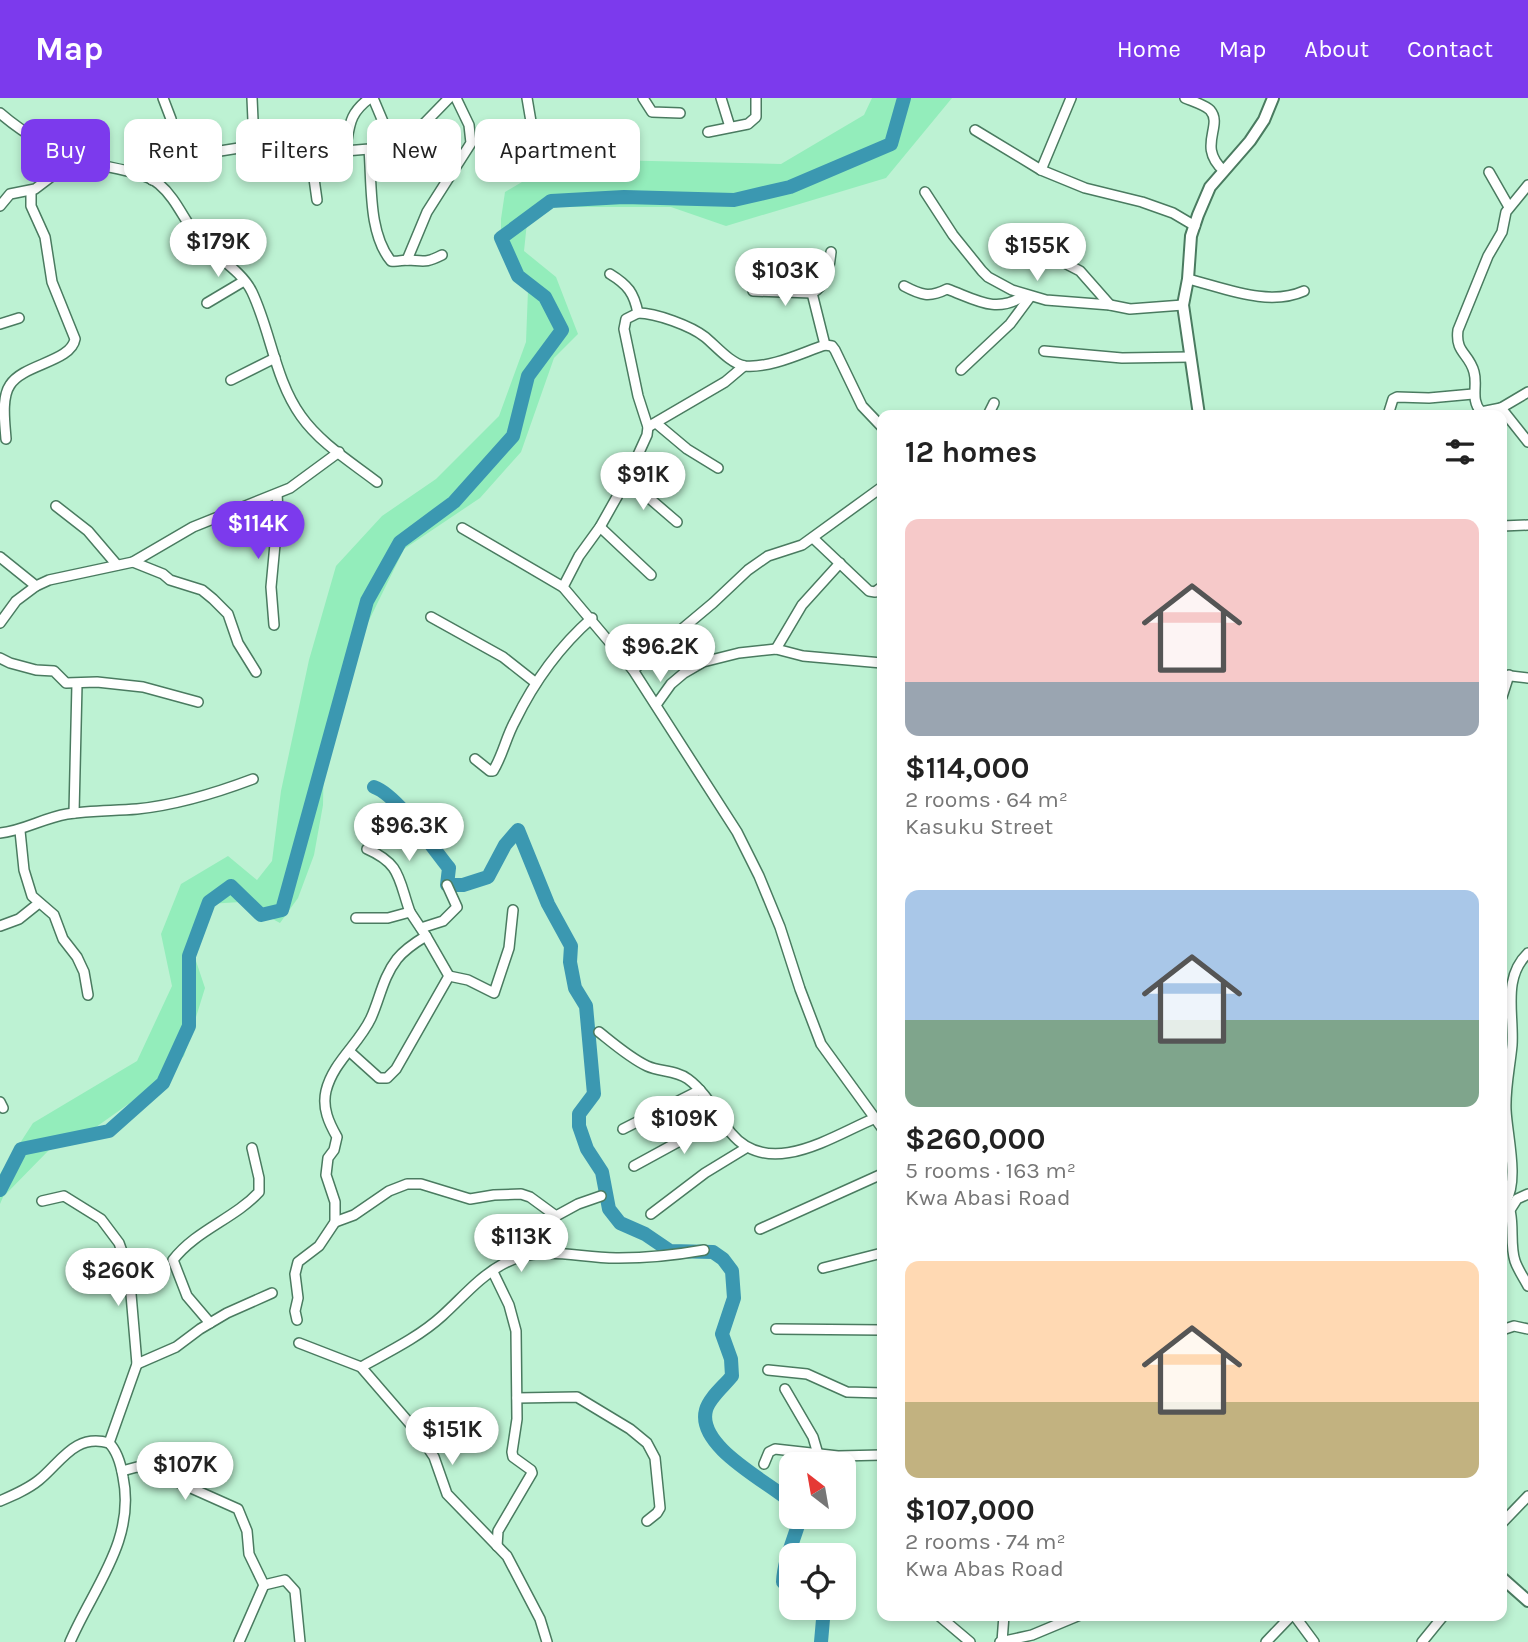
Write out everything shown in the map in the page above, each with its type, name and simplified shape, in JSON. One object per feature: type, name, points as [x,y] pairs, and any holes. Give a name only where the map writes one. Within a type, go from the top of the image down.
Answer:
[{"type":"street","points":[[163,98],[171,119]]},
{"type":"street","points":[[252,98],[253,119]]},
{"type":"street","points":[[429,119],[449,98]]},
{"type":"street","points":[[407,260],[427,212],[464,158],[472,139],[469,125],[456,98]]},
{"type":"street","points":[[527,98],[530,119]]},
{"type":"street","points":[[643,98],[652,112],[680,113]]},
{"type":"street","points":[[720,98],[730,127]]},
{"type":"street","points":[[708,132],[748,124],[754,120],[756,98]]},
{"type":"street","points":[[1041,170],[1071,98]]},
{"type":"street","points":[[1185,98],[1209,108],[1213,116],[1210,153],[1223,171]]},
{"type":"street","points":[[1198,410],[1183,305],[1191,236],[1210,187],[1250,141],[1264,120],[1273,98]]},
{"type":"street","points":[[352,119],[356,109],[373,99],[382,119]]},
{"type":"street","points":[[0,113],[21,127]]},
{"type":"street","points":[[975,130],[1041,170],[1085,188],[1154,206],[1195,226]]},
{"type":"street","points":[[1489,172],[1509,207]]},
{"type":"street","points":[[0,206],[10,194],[31,191],[43,182]]},
{"type":"street","points":[[154,182],[173,199],[200,240],[251,289],[283,381],[301,417],[319,437],[377,482]]},
{"type":"street","points":[[314,182],[317,200]]},
{"type":"street","points":[[372,182],[370,198],[382,246],[391,261],[429,262],[442,255]]},
{"type":"street","points":[[1479,410],[1474,394],[1475,375],[1469,361],[1459,349],[1458,330],[1488,256],[1502,232],[1506,212],[1528,185]]},
{"type":"street","points":[[6,439],[6,398],[9,386],[26,371],[63,354],[74,344],[75,339],[52,282],[45,237],[31,206],[31,191]]},
{"type":"street","points":[[925,192],[953,235],[988,278],[1027,296],[1110,304],[1130,309],[1183,305]]},
{"type":"street","points":[[1027,230],[1051,256],[1080,271],[1110,304]]},
{"type":"street","points":[[753,291],[817,292],[827,278],[831,252]]},
{"type":"street","points":[[610,274],[633,292],[638,313]]},
{"type":"street","points":[[1188,279],[1259,296],[1286,298],[1304,291]]},
{"type":"street","points":[[206,303],[244,281]]},
{"type":"street","points":[[904,286],[922,295],[935,295],[947,289],[991,305],[1012,304],[1027,296]]},
{"type":"street","points":[[813,293],[825,345]]},
{"type":"street","points":[[961,370],[1010,324],[1027,296]]},
{"type":"street","points":[[718,468],[652,425],[638,396],[624,328],[626,319],[638,313],[645,313],[687,327],[704,336],[735,362],[744,366],[776,362],[825,345],[832,346],[862,407],[877,422]]},
{"type":"street","points":[[0,324],[19,318]]},
{"type":"street","points":[[1044,351],[1122,358],[1190,358]]},
{"type":"street","points":[[231,380],[275,358]]},
{"type":"street","points":[[563,587],[579,556],[600,527],[627,480],[652,425],[725,382],[744,366]]},
{"type":"street","points":[[1491,410],[1501,408],[1528,392]]},
{"type":"street","points":[[1390,410],[1396,397],[1429,398],[1474,394]]},
{"type":"street","points":[[990,410],[994,403]]},
{"type":"street","points":[[1507,416],[1528,442]]},
{"type":"street","points":[[0,623],[16,601],[36,586],[50,580],[133,562],[193,527],[276,494],[339,452]]},
{"type":"street","points":[[627,480],[677,522]]},
{"type":"street","points":[[634,670],[748,570],[768,556],[802,545],[877,491]]},
{"type":"street","points":[[274,625],[271,587],[278,512],[276,494]]},
{"type":"street","points":[[56,506],[88,531],[117,565]]},
{"type":"street","points":[[1507,526],[1528,524]]},
{"type":"street","points":[[600,527],[651,575]]},
{"type":"street","points":[[462,528],[563,587],[634,670],[747,852],[780,927],[821,1044],[877,1123]]},
{"type":"street","points":[[813,538],[869,591],[877,591]]},
{"type":"street","points":[[0,557],[36,586]]},
{"type":"street","points":[[133,562],[163,574],[170,580],[202,590],[213,598],[228,614],[238,643],[256,672]]},
{"type":"street","points":[[776,649],[803,606],[840,563]]},
{"type":"street","points":[[431,617],[503,657],[536,683]]},
{"type":"street","points":[[475,759],[493,771],[515,720],[536,683],[557,653],[592,618]]},
{"type":"street","points":[[656,705],[671,684],[684,673],[703,662],[739,653],[776,649],[803,656],[877,663]]},
{"type":"street","points":[[0,658],[36,670],[54,671],[66,683],[97,682],[143,687],[198,702]]},
{"type":"street","points":[[1507,675],[1528,678]]},
{"type":"street","points":[[74,813],[77,684]]},
{"type":"street","points":[[0,833],[20,831],[29,824],[74,813],[140,808],[182,801],[253,779]]},
{"type":"street","points":[[20,831],[24,870],[32,896],[54,915],[63,939],[78,957],[88,995]]},
{"type":"street","points":[[366,849],[386,857],[394,865],[410,912],[437,952],[449,976]]},
{"type":"street","points":[[335,1222],[335,1202],[326,1175],[328,1158],[334,1150],[337,1137],[327,1115],[326,1092],[341,1060],[359,1040],[371,1019],[391,968],[424,932],[443,921],[457,907],[447,885]]},
{"type":"street","points":[[0,926],[19,919],[39,903]]},
{"type":"street","points":[[449,976],[468,980],[494,993],[509,948],[513,910]]},
{"type":"street","points":[[356,918],[388,918],[410,912]]},
{"type":"street","points":[[1507,1078],[1512,1045],[1510,992],[1518,964],[1528,953]]},
{"type":"street","points":[[349,1051],[379,1078],[387,1079],[396,1069],[449,976]]},
{"type":"street","points":[[599,1032],[649,1067],[685,1076],[700,1090],[720,1119],[746,1148],[764,1155],[803,1150],[873,1119]]},
{"type":"street","points":[[623,1129],[700,1090]]},
{"type":"street","points":[[634,1166],[720,1119]]},
{"type":"street","points":[[1507,1123],[1512,1183],[1507,1192]]},
{"type":"street","points":[[210,1324],[187,1296],[173,1260],[195,1238],[247,1204],[259,1192],[259,1178],[252,1148]]},
{"type":"street","points":[[651,1214],[705,1173],[746,1148]]},
{"type":"street","points":[[760,1229],[877,1176]]},
{"type":"street","points":[[297,1320],[295,1274],[298,1262],[319,1246],[335,1222],[367,1208],[390,1191],[407,1184],[421,1184],[470,1199],[521,1194],[530,1197],[556,1216]]},
{"type":"street","points":[[1510,1210],[1517,1199],[1528,1194]]},
{"type":"street","points":[[42,1201],[64,1196],[101,1219],[119,1243],[129,1271],[137,1364],[108,1443]]},
{"type":"street","points":[[542,1253],[556,1216],[601,1196]]},
{"type":"street","points":[[1507,1204],[1510,1210],[1511,1245],[1515,1262],[1528,1286]]},
{"type":"street","points":[[361,1367],[428,1328],[470,1288],[510,1261],[542,1253],[567,1252],[616,1258],[666,1256],[704,1250]]},
{"type":"street","points":[[823,1268],[877,1254]]},
{"type":"street","points":[[493,1272],[514,1322],[517,1419],[512,1452],[513,1457],[531,1472],[498,1531],[497,1546]]},
{"type":"street","points":[[137,1364],[176,1347],[210,1324],[272,1293]]},
{"type":"street","points":[[1507,1328],[1514,1326],[1528,1329]]},
{"type":"street","points":[[776,1329],[877,1330]]},
{"type":"street","points":[[299,1343],[361,1367],[418,1433],[434,1457],[447,1494],[508,1556],[540,1619],[547,1642]]},
{"type":"street","points":[[768,1370],[807,1374],[847,1392],[877,1393]]},
{"type":"street","points":[[785,1389],[813,1437],[817,1452]]},
{"type":"street","points":[[517,1398],[577,1397],[612,1415],[647,1443],[655,1458],[660,1508],[648,1521]]},
{"type":"street","points":[[0,1501],[38,1481],[64,1454],[77,1445],[92,1441],[108,1443],[116,1452],[126,1501],[119,1543],[102,1583],[70,1642]]},
{"type":"street","points":[[764,1464],[769,1452],[775,1449],[801,1452]]},
{"type":"street","points":[[856,1456],[877,1455]]},
{"type":"street","points":[[122,1471],[137,1467],[146,1468],[238,1509],[247,1531],[249,1554],[264,1585],[239,1642]]},
{"type":"street","points":[[1507,1518],[1528,1496]]},
{"type":"street","points":[[264,1585],[285,1580],[295,1591],[300,1642]]},
{"type":"street","points":[[1507,1582],[1528,1601]]},
{"type":"street","points":[[945,1621],[970,1642]]},
{"type":"street","points":[[1003,1621],[1001,1642],[1032,1635],[1066,1621]]},
{"type":"street","points":[[1266,1642],[1287,1621]]},
{"type":"street","points":[[1298,1621],[1314,1642]]},
{"type":"street","points":[[1422,1642],[1439,1621]]},
{"type":"green space","points":[[872,98],[952,98],[886,178],[726,226],[671,207],[558,207],[528,213],[524,251],[556,277],[578,334],[554,358],[521,452],[480,498],[404,549],[351,657],[324,751],[323,805],[314,855],[298,898],[280,923],[241,902],[208,904],[195,958],[205,988],[184,1056],[151,1088],[82,1137],[49,1150],[3,1197],[0,1204],[0,1174],[33,1123],[137,1061],[172,986],[161,934],[181,884],[228,856],[257,880],[272,861],[281,791],[309,660],[336,566],[382,516],[436,479],[499,416],[526,342],[528,290],[501,247],[505,192],[522,182],[640,182],[640,161],[781,164],[864,115]]},
{"type":"waterway","points":[[0,1190],[21,1149],[109,1131],[163,1083],[189,1026],[189,956],[209,902],[231,886],[261,915],[282,910],[367,601],[400,542],[454,502],[513,436],[528,376],[562,330],[545,297],[518,276],[501,238],[551,201],[624,197],[734,200],[790,187],[891,144],[904,98]]},
{"type":"waterway","points":[[374,787],[393,800],[449,868],[447,885],[463,885],[488,877],[505,845],[518,830],[548,904],[571,946],[570,962],[575,988],[586,1006],[594,1094],[579,1114],[579,1126],[587,1149],[602,1172],[609,1209],[620,1223],[645,1234],[670,1251],[713,1252],[723,1259],[732,1271],[734,1298],[722,1334],[731,1359],[732,1376],[708,1406],[706,1424],[723,1450],[779,1493]]},
{"type":"waterway","points":[[792,1543],[796,1530]]},
{"type":"waterway","points":[[821,1642],[823,1620]]}]
